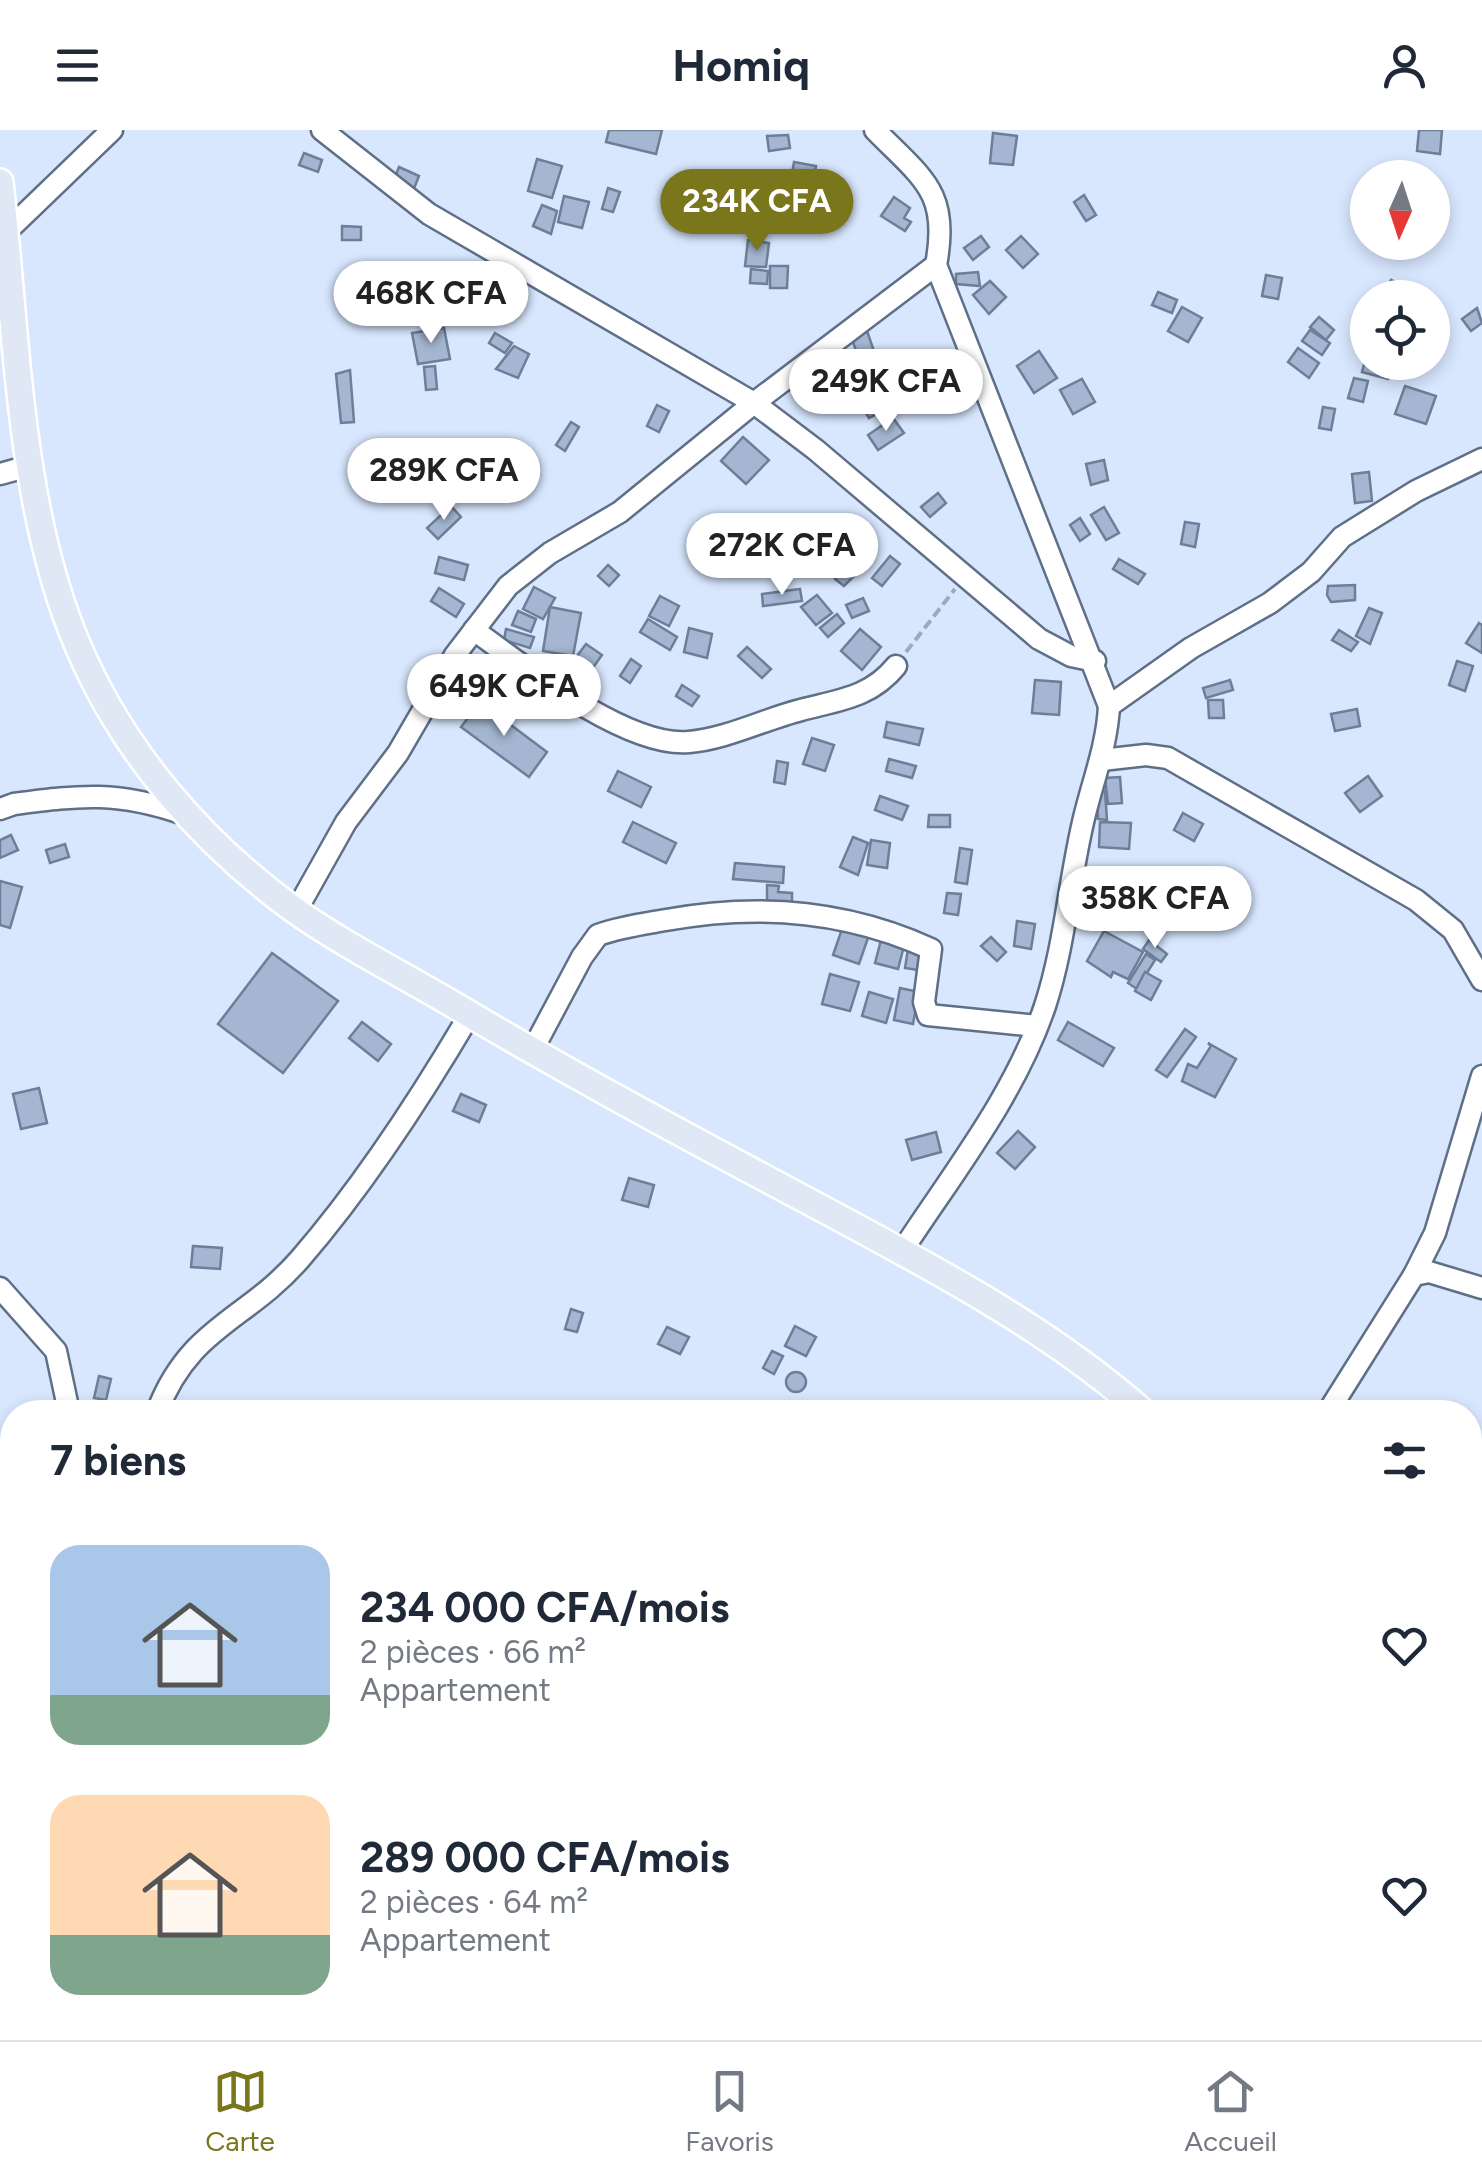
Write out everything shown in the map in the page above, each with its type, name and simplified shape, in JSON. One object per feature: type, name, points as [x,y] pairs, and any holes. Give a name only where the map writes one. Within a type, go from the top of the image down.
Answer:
[{"type":"main road","points":[[0,182],[29,466],[52,567],[78,646],[128,738],[184,814],[296,911],[532,1052],[902,1251],[1078,1360],[1128,1400]]},
{"type":"street","points":[[6,232],[112,130]]},
{"type":"street","points":[[322,130],[430,214],[754,403],[816,450],[1039,639],[1071,656],[1094,662]]},
{"type":"street","points":[[875,130],[939,204],[942,238],[936,266],[1109,706],[1102,760],[1084,817],[1061,937],[1034,1034],[1006,1090],[902,1251]]},
{"type":"street","points":[[296,911],[346,822],[398,753],[474,630],[508,586],[550,552],[620,512],[754,403],[936,266]]},
{"type":"street","points":[[1109,706],[1191,648],[1270,603],[1310,572],[1342,537],[1416,491],[1482,458]]},
{"type":"street","points":[[0,474],[29,466]]},
{"type":"street","points":[[474,630],[570,700],[670,742],[692,742],[802,709],[848,700],[882,683],[896,666]]},
{"type":"street","points":[[1102,760],[1146,755],[1168,758],[1316,840],[1416,900],[1454,930],[1482,980]]},
{"type":"street","points":[[0,809],[14,804],[107,795],[140,799],[184,814]]},
{"type":"street","points":[[532,1052],[587,948],[598,935],[725,911],[834,915],[892,932],[931,949],[924,1002],[928,1015],[1034,1034]]},
{"type":"street","points":[[161,1400],[168,1382],[186,1356],[257,1300],[301,1258],[422,1096],[470,1014]]},
{"type":"street","points":[[1336,1400],[1414,1275],[1435,1233],[1482,1076]]},
{"type":"street","points":[[1414,1275],[1429,1272],[1482,1288]]},
{"type":"street","points":[[0,1288],[56,1351],[66,1400]]},
{"type":"path","points":[[896,666],[964,577]]},
{"type":"building","points":[[609,130],[662,130],[656,154],[606,142]]},
{"type":"building","points":[[1419,130],[1442,130],[1440,154],[1417,151]]},
{"type":"building","points":[[993,133],[1017,136],[1013,165],[990,163]]},
{"type":"building","points":[[788,135],[790,148],[769,151],[767,136]]},
{"type":"building","points":[[304,153],[322,160],[318,172],[299,165]]},
{"type":"building","points":[[537,159],[562,166],[552,198],[528,191]]},
{"type":"building","points":[[794,162],[816,166],[812,189],[790,185]]},
{"type":"building","points":[[399,167],[419,176],[413,191],[393,182]]},
{"type":"building","points":[[608,188],[620,192],[613,212],[602,209]]},
{"type":"building","points":[[1084,195],[1096,215],[1086,221],[1074,202]]},
{"type":"building","points":[[564,196],[589,202],[582,228],[558,222]]},
{"type":"building","points":[[894,197],[910,208],[904,218],[911,222],[905,231],[881,216]]},
{"type":"building","points":[[542,205],[557,211],[551,234],[533,226]]},
{"type":"building","points":[[342,226],[361,227],[361,240],[342,240]]},
{"type":"building","points":[[981,236],[989,247],[973,260],[964,248]]},
{"type":"building","points":[[1021,236],[1038,254],[1023,268],[1006,250]]},
{"type":"building","points":[[748,240],[769,243],[766,267],[745,266]]},
{"type":"building","points":[[770,266],[788,266],[787,288],[770,288]]},
{"type":"building","points":[[751,269],[768,271],[767,284],[750,283]]},
{"type":"building","points":[[978,272],[980,286],[956,284],[956,274]]},
{"type":"building","points":[[1266,275],[1282,278],[1278,299],[1262,296]]},
{"type":"building","points":[[990,281],[1006,297],[989,314],[973,295]]},
{"type":"building","points":[[1158,292],[1177,300],[1172,313],[1152,305]]},
{"type":"building","points":[[1182,307],[1202,318],[1188,342],[1168,331]]},
{"type":"building","points":[[1477,308],[1482,323],[1471,331],[1462,319]]},
{"type":"building","points":[[1319,317],[1334,330],[1326,340],[1310,327]]},
{"type":"building","points":[[444,328],[450,359],[418,364],[412,333]]},
{"type":"building","points":[[1310,330],[1330,343],[1322,355],[1302,341]]},
{"type":"building","points":[[867,331],[875,354],[859,360],[851,336]]},
{"type":"building","points":[[495,333],[512,343],[505,353],[489,343]]},
{"type":"building","points":[[514,346],[529,354],[518,378],[496,369]]},
{"type":"building","points":[[1298,348],[1319,363],[1309,378],[1288,362]]},
{"type":"building","points":[[1039,351],[1057,378],[1034,393],[1017,366]]},
{"type":"building","points":[[435,366],[437,389],[426,390],[424,367]]},
{"type":"building","points":[[350,370],[354,422],[341,423],[336,374]]},
{"type":"building","points":[[1082,379],[1095,402],[1073,414],[1060,390]]},
{"type":"building","points":[[1353,380],[1368,381],[1363,402],[1348,398]]},
{"type":"building","points":[[1405,386],[1436,396],[1426,424],[1395,414]]},
{"type":"building","points":[[880,398],[886,409],[869,418],[863,408]]},
{"type":"building","points":[[657,405],[669,411],[659,432],[647,426]]},
{"type":"building","points":[[1323,407],[1335,409],[1331,430],[1319,428]]},
{"type":"building","points":[[893,418],[904,433],[878,450],[868,435]]},
{"type":"building","points":[[571,422],[579,427],[565,451],[556,445]]},
{"type":"building","points":[[743,437],[769,460],[746,484],[721,461]]},
{"type":"building","points":[[402,459],[419,472],[407,488],[389,474]]},
{"type":"building","points":[[1104,460],[1108,480],[1091,485],[1086,464]]},
{"type":"building","points":[[1369,472],[1372,501],[1355,503],[1352,474]]},
{"type":"building","points":[[938,493],[946,503],[930,517],[921,507]]},
{"type":"building","points":[[451,506],[461,517],[438,539],[427,528]]},
{"type":"building","points":[[1104,507],[1119,533],[1106,540],[1091,515]]},
{"type":"building","points":[[1080,518],[1090,534],[1080,541],[1070,525]]},
{"type":"building","points":[[1185,522],[1199,524],[1195,547],[1181,544]]},
{"type":"building","points":[[713,524],[727,526],[723,552],[709,550]]},
{"type":"building","points":[[890,556],[900,564],[882,586],[872,578]]},
{"type":"building","points":[[439,557],[468,565],[464,580],[435,573]]},
{"type":"building","points":[[1119,559],[1145,574],[1138,584],[1113,569]]},
{"type":"building","points":[[848,563],[855,575],[844,586],[835,579]]},
{"type":"building","points":[[608,565],[619,575],[609,586],[598,576]]},
{"type":"building","points":[[1355,585],[1355,600],[1331,602],[1327,595],[1328,586]]},
{"type":"building","points":[[534,587],[555,598],[543,619],[523,609]]},
{"type":"building","points":[[439,588],[464,604],[456,617],[431,601]]},
{"type":"building","points":[[800,589],[802,601],[763,606],[762,594]]},
{"type":"building","points":[[817,595],[832,613],[816,625],[801,607]]},
{"type":"building","points":[[660,596],[679,606],[669,626],[649,616]]},
{"type":"building","points":[[863,598],[869,611],[852,618],[846,605]]},
{"type":"building","points":[[550,607],[581,613],[573,656],[543,651]]},
{"type":"building","points":[[1369,608],[1382,613],[1370,644],[1356,636]]},
{"type":"building","points":[[518,611],[536,619],[531,632],[512,625]]},
{"type":"building","points":[[837,614],[844,623],[828,637],[820,628]]},
{"type":"building","points":[[648,619],[677,637],[670,650],[640,632]]},
{"type":"building","points":[[1479,623],[1482,625],[1482,653],[1466,643]]},
{"type":"building","points":[[689,628],[712,634],[707,658],[684,652]]},
{"type":"building","points":[[506,629],[534,637],[530,648],[504,640]]},
{"type":"building","points":[[860,629],[881,647],[862,670],[841,651]]},
{"type":"building","points":[[1339,630],[1358,642],[1351,651],[1332,640]]},
{"type":"building","points":[[586,644],[602,655],[587,676],[571,664]]},
{"type":"building","points":[[747,647],[771,669],[762,678],[738,656]]},
{"type":"building","points":[[631,659],[641,666],[630,683],[620,676]]},
{"type":"building","points":[[1457,661],[1473,666],[1465,691],[1449,685]]},
{"type":"building","points":[[570,667],[591,683],[579,701],[557,685]]},
{"type":"building","points":[[1035,680],[1061,682],[1059,715],[1032,713]]},
{"type":"building","points":[[1230,680],[1233,690],[1206,698],[1203,688]]},
{"type":"building","points":[[682,685],[699,696],[692,706],[676,696]]},
{"type":"building","points":[[1208,700],[1223,700],[1224,718],[1209,718]]},
{"type":"building","points":[[480,702],[547,752],[529,777],[461,727]]},
{"type":"building","points":[[1357,709],[1360,726],[1335,731],[1331,714]]},
{"type":"building","points":[[887,722],[923,729],[919,745],[884,737]]},
{"type":"building","points":[[812,738],[834,745],[825,771],[803,764]]},
{"type":"building","points":[[889,759],[916,766],[912,778],[886,771]]},
{"type":"building","points":[[777,761],[788,763],[785,784],[774,782]]},
{"type":"building","points":[[618,771],[651,787],[641,807],[608,791]]},
{"type":"building","points":[[1368,776],[1382,796],[1360,812],[1345,793]]},
{"type":"building","points":[[1120,777],[1122,803],[1108,804],[1105,778]]},
{"type":"building","points":[[1097,790],[1105,791],[1107,820],[1098,819]]},
{"type":"building","points":[[880,796],[908,806],[902,820],[875,810]]},
{"type":"building","points":[[1183,813],[1203,824],[1194,841],[1174,830]]},
{"type":"building","points":[[929,815],[950,815],[950,827],[928,827]]},
{"type":"building","points":[[633,822],[676,843],[666,863],[623,842]]},
{"type":"building","points":[[1100,822],[1131,823],[1129,849],[1099,847]]},
{"type":"building","points":[[11,835],[18,850],[0,858],[0,840]]},
{"type":"building","points":[[853,837],[868,843],[858,875],[840,867]]},
{"type":"building","points":[[871,840],[890,843],[887,868],[867,865]]},
{"type":"building","points":[[65,844],[69,857],[50,863],[46,850]]},
{"type":"building","points":[[960,848],[972,850],[967,884],[955,882]]},
{"type":"building","points":[[735,863],[784,867],[783,883],[733,879]]},
{"type":"building","points":[[0,881],[22,887],[10,928],[0,925]]},
{"type":"building","points":[[767,885],[779,886],[778,892],[792,893],[792,908],[767,907]]},
{"type":"building","points":[[947,893],[961,894],[958,915],[944,913]]},
{"type":"building","points":[[1017,921],[1035,924],[1031,949],[1014,946]]},
{"type":"building","points":[[843,926],[869,935],[859,964],[833,955]]},
{"type":"building","points":[[1104,931],[1143,952],[1128,979],[1113,972],[1111,977],[1087,961]]},
{"type":"building","points":[[991,937],[1006,952],[997,961],[981,946]]},
{"type":"building","points":[[881,940],[904,946],[898,969],[875,963]]},
{"type":"building","points":[[1149,940],[1167,954],[1161,962],[1143,949]]},
{"type":"building","points":[[908,949],[921,952],[918,970],[905,968]]},
{"type":"building","points":[[272,953],[338,1001],[283,1073],[218,1024]]},
{"type":"building","points":[[1146,954],[1155,960],[1137,989],[1128,983]]},
{"type":"building","points":[[1145,972],[1161,981],[1151,1000],[1135,991]]},
{"type":"building","points":[[830,974],[859,982],[850,1011],[822,1004]]},
{"type":"building","points":[[900,988],[919,992],[913,1024],[894,1020]]},
{"type":"building","points":[[869,992],[893,999],[886,1023],[862,1016]]},
{"type":"building","points":[[362,1022],[391,1044],[378,1061],[349,1038]]},
{"type":"building","points":[[1068,1022],[1114,1048],[1103,1066],[1058,1040]]},
{"type":"building","points":[[1185,1029],[1196,1037],[1167,1077],[1156,1070]]},
{"type":"building","points":[[1208,1043],[1236,1059],[1215,1097],[1182,1081],[1188,1064],[1197,1068],[1211,1046]]},
{"type":"building","points":[[39,1088],[47,1123],[21,1129],[13,1094]]},
{"type":"building","points":[[461,1094],[486,1105],[479,1122],[453,1111]]},
{"type":"building","points":[[1018,1131],[1035,1147],[1015,1169],[997,1153]]},
{"type":"building","points":[[936,1132],[941,1152],[912,1160],[906,1140]]},
{"type":"building","points":[[629,1178],[654,1185],[648,1207],[622,1200]]},
{"type":"building","points":[[193,1246],[222,1248],[220,1269],[191,1267]]},
{"type":"building","points":[[571,1309],[583,1313],[577,1332],[565,1329]]},
{"type":"building","points":[[795,1326],[816,1337],[806,1356],[785,1346]]},
{"type":"building","points":[[667,1327],[689,1337],[680,1354],[658,1344]]},
{"type":"building","points":[[772,1351],[783,1356],[774,1374],[763,1368]]},
{"type":"building","points":[[796,1372],[806,1382],[796,1392],[786,1382]]},
{"type":"building","points":[[99,1376],[111,1379],[106,1400],[94,1398]]}]
